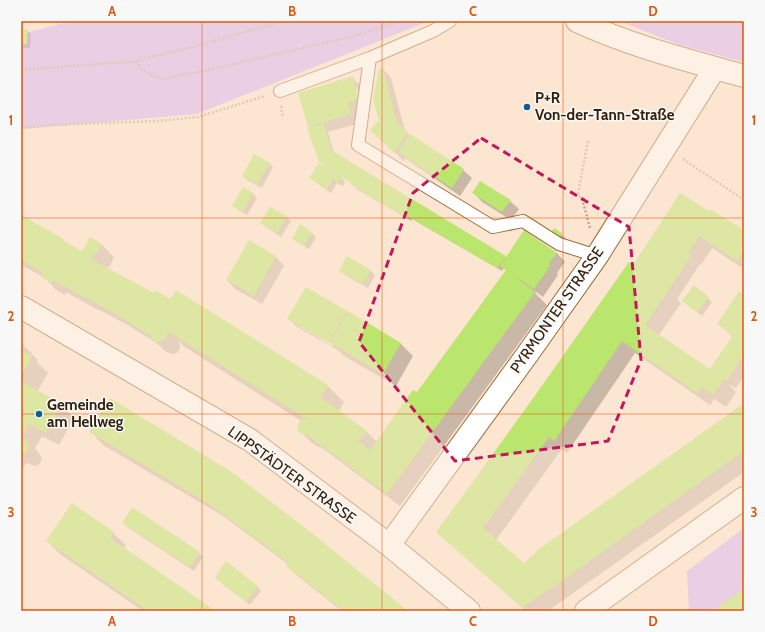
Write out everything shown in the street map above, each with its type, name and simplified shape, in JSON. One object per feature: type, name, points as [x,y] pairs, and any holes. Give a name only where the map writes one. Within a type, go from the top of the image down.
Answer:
[{"type":"street","points":[[577,21],[604,34],[640,47],[744,76]]},
{"type":"street","name":"PYRMONTER STRASSE","points":[[389,545],[529,352],[598,253],[715,68]]},
{"type":"street","name":"LIPPSTÄDTER STRASSE","points":[[21,307],[250,440],[389,545],[469,611]]},
{"type":"street","points":[[586,611],[744,498]]},
{"type":"lane","points":[[280,91],[370,58],[433,31],[450,21]]},
{"type":"lane","points":[[370,58],[358,145],[493,227],[523,221],[559,244],[598,253]]},
{"type":"path","points":[[21,70],[136,61],[284,21]]},
{"type":"path","points":[[136,61],[142,69],[151,75],[162,79],[347,38],[401,21]]},
{"type":"path","points":[[21,128],[52,125],[156,121],[198,117],[280,91],[283,118]]},
{"type":"path","points":[[588,141],[578,193],[598,253]]},
{"type":"path","points":[[665,147],[744,200]]},
{"type":"highlighted area","points":[[481,138],[629,227],[641,360],[608,441],[455,461],[359,342],[413,193]]},
{"type":"shaded area","points":[[72,21],[429,21],[197,114],[21,129],[21,34]]},
{"type":"shaded area","points":[[619,21],[744,21],[744,62],[680,45]]},
{"type":"shaded area","points":[[744,528],[744,589],[714,611],[689,611],[687,571]]},
{"type":"building","points":[[21,29],[27,29],[27,44],[21,44]]},
{"type":"building","points":[[383,68],[397,123],[408,132],[394,153],[370,130],[379,120],[373,99],[379,70]]},
{"type":"building","points":[[353,76],[359,99],[348,103],[351,114],[308,127],[298,93]]},
{"type":"building","points":[[324,123],[331,150],[506,256],[497,268],[408,216],[406,218],[350,184],[351,183],[319,162],[307,128]]},
{"type":"building","points":[[410,134],[464,169],[452,188],[398,152]]},
{"type":"building","points":[[254,154],[270,163],[257,184],[242,176]]},
{"type":"building","points":[[319,163],[342,177],[338,182],[333,179],[327,189],[309,178]]},
{"type":"building","points":[[480,181],[511,200],[502,212],[472,193]]},
{"type":"building","points":[[243,187],[253,193],[243,212],[232,206]]},
{"type":"building","points":[[680,193],[744,230],[744,250],[737,261],[699,236],[688,253],[692,255],[645,325],[710,369],[733,335],[717,324],[739,291],[744,295],[744,355],[727,381],[724,379],[713,395],[701,387],[697,393],[622,341],[554,441],[549,437],[483,528],[524,563],[539,549],[744,403],[744,451],[562,581],[522,607],[436,532],[534,397],[629,262],[633,265]]},
{"type":"building","points":[[270,207],[287,216],[277,233],[260,223]]},
{"type":"building","points":[[21,215],[82,251],[90,237],[102,244],[97,253],[92,257],[93,260],[154,293],[156,290],[170,299],[176,290],[328,385],[321,397],[367,431],[358,441],[370,450],[413,390],[417,392],[506,270],[500,266],[524,230],[557,253],[548,264],[550,266],[534,289],[511,274],[535,292],[387,494],[307,435],[304,435],[298,431],[298,424],[302,419],[307,419],[167,331],[168,334],[164,340],[157,342],[151,339],[151,336],[112,312],[53,280],[52,283],[41,277],[43,273],[21,260]]},
{"type":"building","points":[[300,224],[312,232],[304,246],[292,238]]},
{"type":"building","points":[[554,228],[562,233],[558,240],[550,234]]},
{"type":"building","points":[[249,240],[276,256],[254,296],[226,280]]},
{"type":"building","points":[[347,256],[371,270],[363,284],[339,271]]},
{"type":"building","points":[[694,285],[709,297],[697,312],[682,301]]},
{"type":"building","points":[[306,287],[347,311],[329,343],[287,319]]},
{"type":"building","points":[[348,311],[401,343],[383,374],[330,343]]},
{"type":"building","points":[[21,350],[32,356],[21,376]]},
{"type":"building","name":"Gemeinde am Hellweg","points":[[21,381],[62,404],[46,433],[29,424],[22,436],[27,439],[29,448],[26,453],[21,454]]},
{"type":"building","points":[[110,398],[232,472],[313,534],[408,611],[344,611],[286,566],[288,562],[209,504],[89,432]]},
{"type":"building","points":[[72,503],[114,532],[110,538],[216,611],[148,611],[46,541]]},
{"type":"building","points":[[132,507],[200,552],[190,567],[122,523]]},
{"type":"building","points":[[226,561],[258,586],[246,602],[215,578]]},
{"type":"building","points":[[744,589],[744,611],[713,611],[725,602]]},
{"type":"place","name":"P+R Von-der-Tann-Straße","points":[[527,107]]},
{"type":"place","name":"Gemeinde am Hellweg","points":[[39,414]]}]
